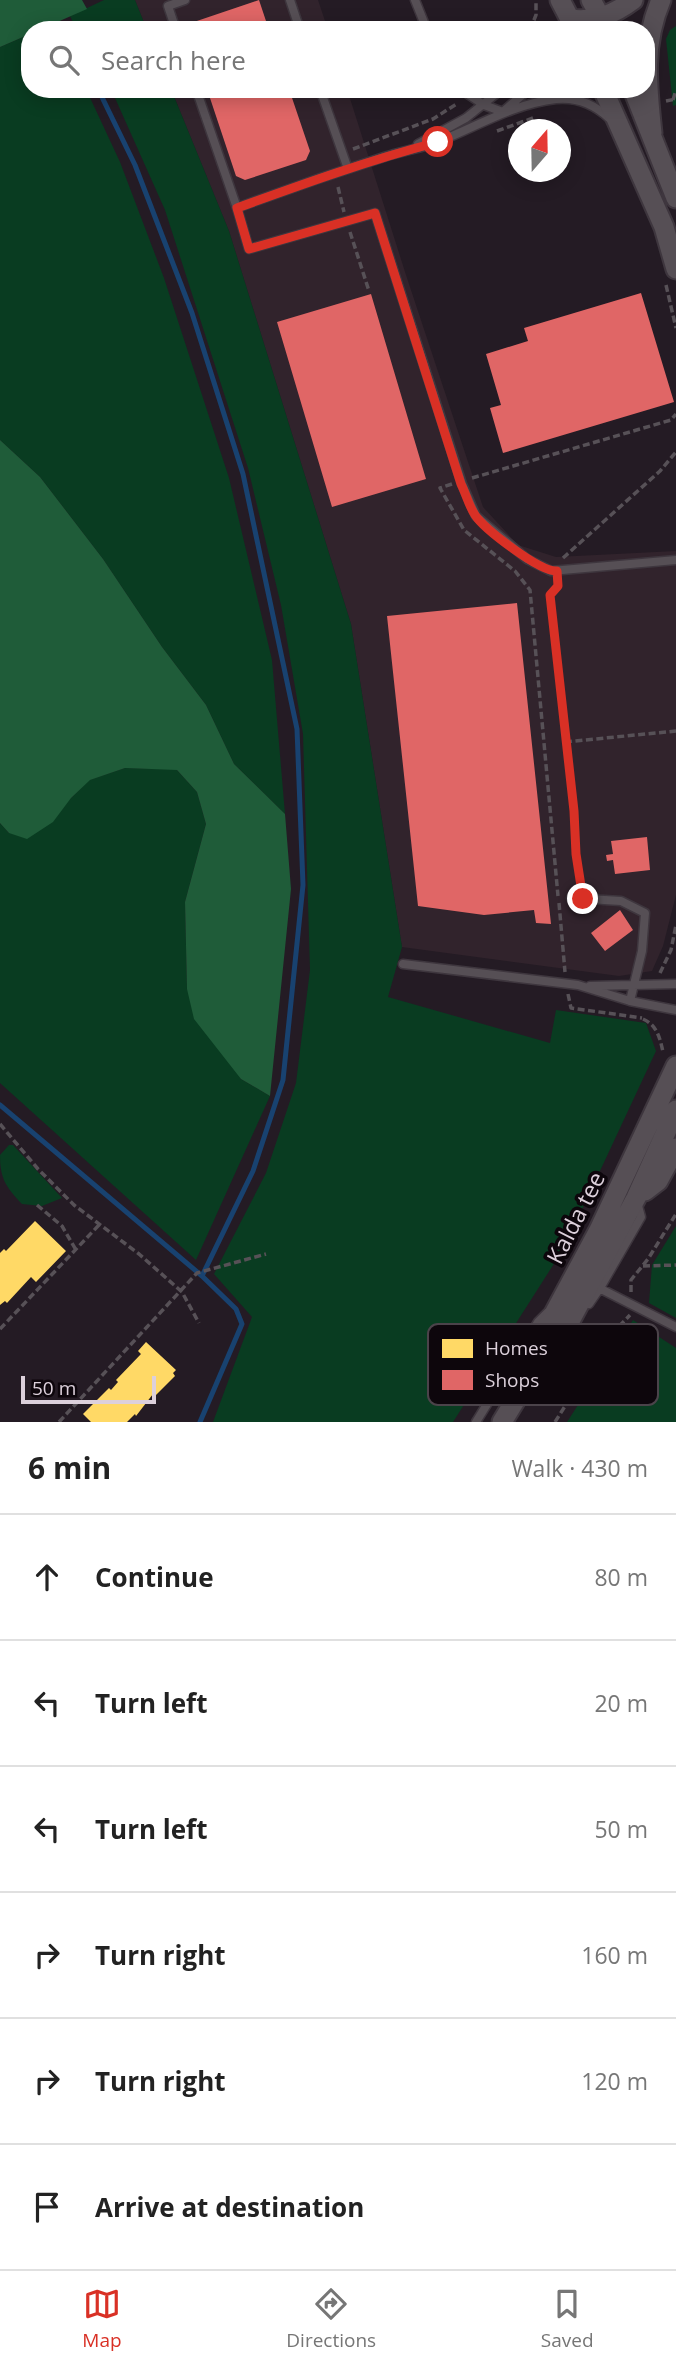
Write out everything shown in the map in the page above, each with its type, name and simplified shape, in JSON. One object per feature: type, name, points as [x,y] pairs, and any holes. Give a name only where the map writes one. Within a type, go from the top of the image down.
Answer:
[{"type":"street","points":[[561,0],[566,21]]},
{"type":"street","points":[[597,13],[633,0]]},
{"type":"street","points":[[655,21],[661,0]]},
{"type":"street","points":[[607,98],[664,226],[676,269]]},
{"type":"street","points":[[637,98],[676,198]]},
{"type":"street","points":[[650,98],[652,133]]},
{"type":"street","name":"Kalda tee","points":[[548,1324],[561,1299],[588,1283],[599,1230],[670,1060]]},
{"type":"street","name":"Kalda tee","points":[[568,1324],[636,1198],[676,1110]]},
{"type":"street","points":[[636,1198],[658,1181],[676,1148]]},
{"type":"street","name":"Kalda tee","points":[[502,1422],[512,1405]]},
{"type":"lane","points":[[173,21],[169,6],[186,0]]},
{"type":"lane","points":[[290,0],[297,21]]},
{"type":"lane","points":[[415,0],[423,21]]},
{"type":"lane","points":[[199,98],[249,249],[375,213],[461,481],[476,516],[527,559],[551,571],[676,560]]},
{"type":"lane","points":[[323,98],[348,169]]},
{"type":"lane","points":[[472,98],[503,112]]},
{"type":"lane","points":[[410,149],[466,118],[492,98]]},
{"type":"lane","points":[[503,112],[519,98]]},
{"type":"lane","points":[[237,208],[348,169],[438,142],[503,112],[540,102],[573,99],[595,106],[608,116],[626,140]]},
{"type":"lane","points":[[570,898],[621,901],[645,912],[642,951],[630,1001]]},
{"type":"lane","points":[[402,964],[583,986],[676,984]]},
{"type":"lane","points":[[583,986],[630,1001],[676,1010]]},
{"type":"lane","points":[[588,1283],[676,1326]]},
{"type":"lane","points":[[537,1324],[561,1299]]},
{"type":"lane","points":[[477,1422],[487,1405]]},
{"type":"path","points":[[534,21],[536,0]]},
{"type":"path","points":[[664,102],[675,99],[676,90]]},
{"type":"path","points":[[342,153],[433,119],[465,98]]},
{"type":"path","points":[[492,133],[541,116]]},
{"type":"path","points":[[349,183],[336,187],[369,292]]},
{"type":"path","points":[[670,1060],[659,1035],[649,1022],[642,1018],[571,1008],[566,984],[530,590],[515,571],[464,530],[440,488],[671,420],[676,414]]},
{"type":"path","points":[[583,899],[576,854],[574,811],[550,595],[558,586],[557,571],[565,554],[600,527],[660,471],[676,452]]},
{"type":"path","points":[[565,742],[676,731]]},
{"type":"path","points":[[654,985],[671,950],[676,925]]},
{"type":"path","points":[[642,1018],[645,1003]]},
{"type":"path","points":[[0,1124],[38,1169],[74,1205],[139,1254],[182,1292],[199,1323]]},
{"type":"path","points":[[37,1205],[62,1226],[76,1250]]},
{"type":"path","points":[[621,1324],[633,1312],[631,1280],[676,1214]]},
{"type":"path","points":[[0,1329],[99,1225]]},
{"type":"path","points":[[58,1422],[197,1273],[266,1254]]},
{"type":"path","points":[[643,1266],[676,1265]]},
{"type":"path","points":[[555,1422],[566,1405]]},
{"type":"shaded area","points":[[135,0],[318,0],[325,21],[143,21]]},
{"type":"shaded area","points":[[175,98],[350,98],[483,507],[518,545],[556,557],[676,551],[676,895],[663,946],[652,971],[619,976],[402,947],[351,624],[229,231]]},
{"type":"green space","points":[[0,0],[82,0],[87,9],[60,21],[21,21],[21,38],[0,47]]},
{"type":"green space","points":[[104,0],[135,0],[143,21],[72,21],[70,16]]},
{"type":"green space","points":[[676,26],[676,105],[673,106],[666,39],[670,30]]},
{"type":"green space","points":[[21,38],[21,98],[90,98],[120,162],[164,278],[229,478],[272,660],[285,814],[234,764],[206,705],[162,647],[103,559],[40,477],[0,440],[0,47]]},
{"type":"green space","points":[[115,98],[175,98],[229,231],[351,624],[402,947],[388,997],[550,1043],[556,1010],[646,1023],[656,1051],[564,1248],[516,1324],[428,1324],[428,1405],[464,1405],[453,1422],[213,1422],[252,1317],[214,1274],[266,1173],[296,1083],[310,970],[303,734],[281,605],[248,468],[165,210]]},
{"type":"green space","points":[[0,440],[40,477],[103,559],[162,647],[206,705],[234,764],[285,814],[291,889],[270,1096],[241,1079],[194,1019],[187,989],[185,902],[206,824],[197,792],[177,770],[125,768],[90,780],[71,798],[53,822],[27,839],[9,833],[0,823]]},
{"type":"green space","points":[[125,768],[176,769],[197,792],[206,824],[185,902],[187,989],[241,1079],[270,1096],[196,1260],[0,1083],[0,823],[9,833],[71,798],[89,780]]},
{"type":"green space","points":[[9,1145],[13,1145],[62,1198],[42,1206],[22,1204],[8,1187],[1,1170],[0,1155]]},
{"type":"green space","points":[[676,1226],[676,1318],[649,1303],[652,1265]]},
{"type":"green space","points":[[658,1336],[676,1348],[676,1422],[567,1422],[578,1405],[658,1405]]},
{"type":"building: Homes","points":[[35,1221],[66,1251],[36,1282],[31,1277],[7,1303],[5,1301],[0,1305],[0,1253],[4,1249],[6,1251]]},
{"type":"building: Homes","points":[[146,1342],[176,1370],[173,1373],[175,1376],[155,1396],[153,1394],[136,1416],[135,1414],[127,1422],[91,1422],[83,1414],[118,1382],[116,1380],[141,1354],[138,1351]]},
{"type":"building: Shops","points":[[259,0],[266,21],[197,21]]},
{"type":"building: Shops","points":[[210,98],[292,98],[310,151],[306,160],[245,180],[236,176]]},
{"type":"building: Shops","points":[[641,293],[674,402],[503,453],[490,408],[501,405],[486,354],[528,341],[524,328]]},
{"type":"building: Shops","points":[[371,294],[426,479],[332,507],[277,322]]},
{"type":"building: Shops","points":[[517,603],[551,924],[536,923],[534,910],[484,915],[418,906],[387,616]]},
{"type":"building: Shops","points":[[647,837],[650,870],[615,874],[613,860],[607,861],[606,855],[613,854],[611,841]]},
{"type":"building: Shops","points":[[620,910],[633,930],[605,951],[591,933]]},
{"type":"waterway","points":[[102,98],[135,165],[192,313],[243,474],[297,729],[303,885],[283,1080],[253,1171],[202,1276],[236,1309],[242,1324],[200,1422]]},
{"type":"waterway","points":[[0,1105],[202,1276]]},
{"type":"route","points":[[438,142],[332,174],[237,208],[249,249],[375,213],[461,484],[476,516],[527,559],[551,571],[557,571],[558,586],[550,595],[574,811],[576,854],[583,899]]}]
